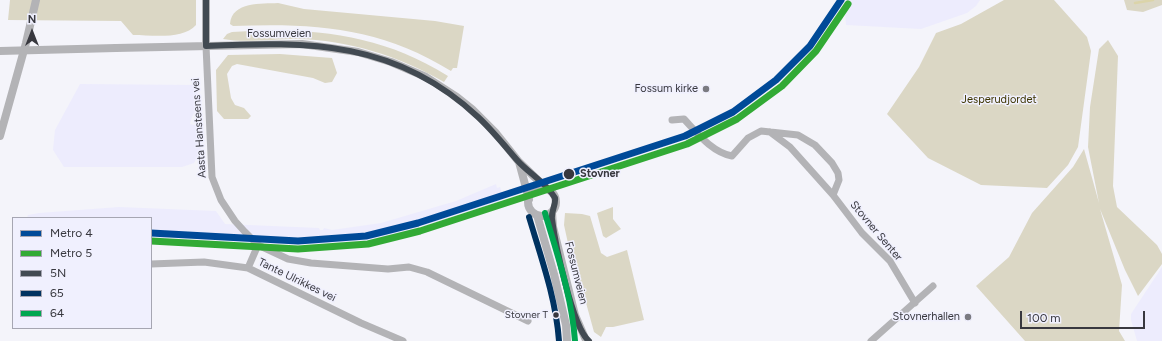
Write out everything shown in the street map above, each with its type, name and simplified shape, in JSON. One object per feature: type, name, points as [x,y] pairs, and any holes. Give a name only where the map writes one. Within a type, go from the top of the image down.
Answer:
[{"type":"street","points":[[0,136],[26,43],[36,0]]},
{"type":"street","points":[[206,0],[206,46]]},
{"type":"street","name":"Fossumveien","points":[[0,51],[283,44],[321,45],[358,52],[391,62],[426,77],[457,97],[483,120],[519,162],[547,189]]},
{"type":"street","name":"Aasta Hansteens vei","points":[[206,46],[212,177],[222,200],[235,220],[257,244],[288,259],[311,264],[388,269],[409,267],[426,272],[528,321]]},
{"type":"street","points":[[672,120],[684,119],[721,154],[732,156],[748,138],[761,131],[798,135],[816,145],[832,163],[838,173],[839,180],[832,195]]},
{"type":"street","name":"Stovner Senter","points":[[769,131],[790,147],[832,195],[862,233],[890,261],[914,303]]},
{"type":"street","name":"Fossumveien","points":[[519,162],[529,199]]},
{"type":"street","points":[[540,188],[547,189],[555,198],[555,206],[552,212],[547,215],[537,215],[530,208],[529,199],[534,191],[540,188]]},
{"type":"street","name":"Fossumveien","points":[[552,212],[553,227],[575,315],[587,340]]},
{"type":"street","name":"Fossumveien","points":[[537,215],[554,274],[569,341]]},
{"type":"street","points":[[248,268],[257,244]]},
{"type":"street","name":"Tante Ulrikkes vei","points":[[152,264],[204,262],[248,268],[361,323],[403,341]]},
{"type":"street","points":[[871,341],[933,286]]},
{"type":"street","points":[[569,341],[577,337],[587,340]]},
{"type":"shaded area","points":[[844,0],[980,0],[976,6],[967,13],[921,29],[846,25]]},
{"type":"shaded area","points":[[80,84],[197,85],[198,106],[190,124],[199,126],[201,150],[194,163],[182,167],[64,167],[53,150],[55,130]]},
{"type":"shaded area","points":[[496,184],[497,188],[500,187],[504,199],[501,200],[502,203],[452,216],[428,228],[423,225],[418,227],[417,232],[388,241],[334,248],[313,244],[273,244],[168,237],[164,239],[152,239],[152,217],[27,217],[28,215],[39,213],[119,207],[216,211],[225,224],[319,228],[320,230],[323,230],[324,228],[332,230],[381,223],[456,201]]},
{"type":"shaded area","points":[[1162,267],[1162,341],[1137,341],[1131,320],[1131,314]]},
{"type":"green space","points":[[10,0],[196,0],[196,25],[183,33],[158,36],[133,35],[121,21],[8,20]]},
{"type":"green space","name":"Jesperudjordet","points":[[1004,0],[1054,0],[1087,37],[1091,51],[1078,147],[1068,165],[1047,188],[981,185],[928,158],[887,114],[919,67],[936,33],[961,24]]},
{"type":"green space","points":[[1124,0],[1162,0],[1162,5],[1143,12],[1127,10]]},
{"type":"green space","points":[[278,3],[304,9],[435,21],[464,26],[457,68],[453,68],[451,71],[425,56],[399,45],[346,31],[319,27],[263,25],[233,26],[230,24],[236,11],[242,8],[256,4]]},
{"type":"green space","points":[[270,30],[318,33],[362,40],[405,54],[448,76],[444,82],[409,64],[391,57],[335,42],[296,39],[249,41],[223,39],[227,34],[232,32]]},
{"type":"green space","points":[[1108,40],[1118,56],[1113,186],[1117,207],[1157,245],[1162,254],[1162,264],[1138,296],[1125,270],[1100,209],[1122,285],[1119,331],[1125,341],[1025,341],[976,286],[1009,257],[1032,213],[1073,167],[1084,149],[1099,203],[1088,147],[1090,107],[1099,49]]},
{"type":"green space","points":[[280,54],[332,58],[337,73],[332,82],[325,83],[313,78],[237,64],[232,66],[227,74],[231,98],[235,105],[244,108],[251,116],[248,119],[224,119],[217,111],[216,70],[228,55]]},
{"type":"green space","points":[[613,207],[613,219],[621,229],[606,238],[603,236],[597,213]]},
{"type":"green space","points":[[565,213],[590,216],[601,253],[607,257],[627,250],[644,320],[613,327],[606,327],[601,337],[594,332],[571,248],[569,248],[564,225]]},
{"type":"waterway","points":[[1135,3],[1153,0]]},
{"type":"metro line","name":"4","points":[[152,233],[298,241],[366,236],[418,223],[685,136],[733,112],[776,80],[810,46],[841,0]]},
{"type":"metro line","name":"5","points":[[152,241],[298,249],[368,244],[420,231],[687,144],[737,119],[782,86],[816,51],[848,4]]},
{"type":"transit line","name":"5N","points":[[206,0],[206,46],[281,44],[316,46],[351,51],[384,60],[416,73],[447,92],[478,117],[521,165],[542,182],[555,198],[552,219],[565,283],[576,319],[589,341]]},
{"type":"transit line","name":"64","points":[[545,213],[571,308],[575,341]]},
{"type":"transit line","name":"65","points":[[529,217],[555,310],[559,341]]},
{"type":"place","name":"Fossum kirke","points":[[706,89]]},
{"type":"place","name":"Stovner","points":[[569,174]]},
{"type":"place","name":"Stovner T","points":[[556,315]]},
{"type":"place","name":"Stovnerhallen","points":[[968,317]]}]
